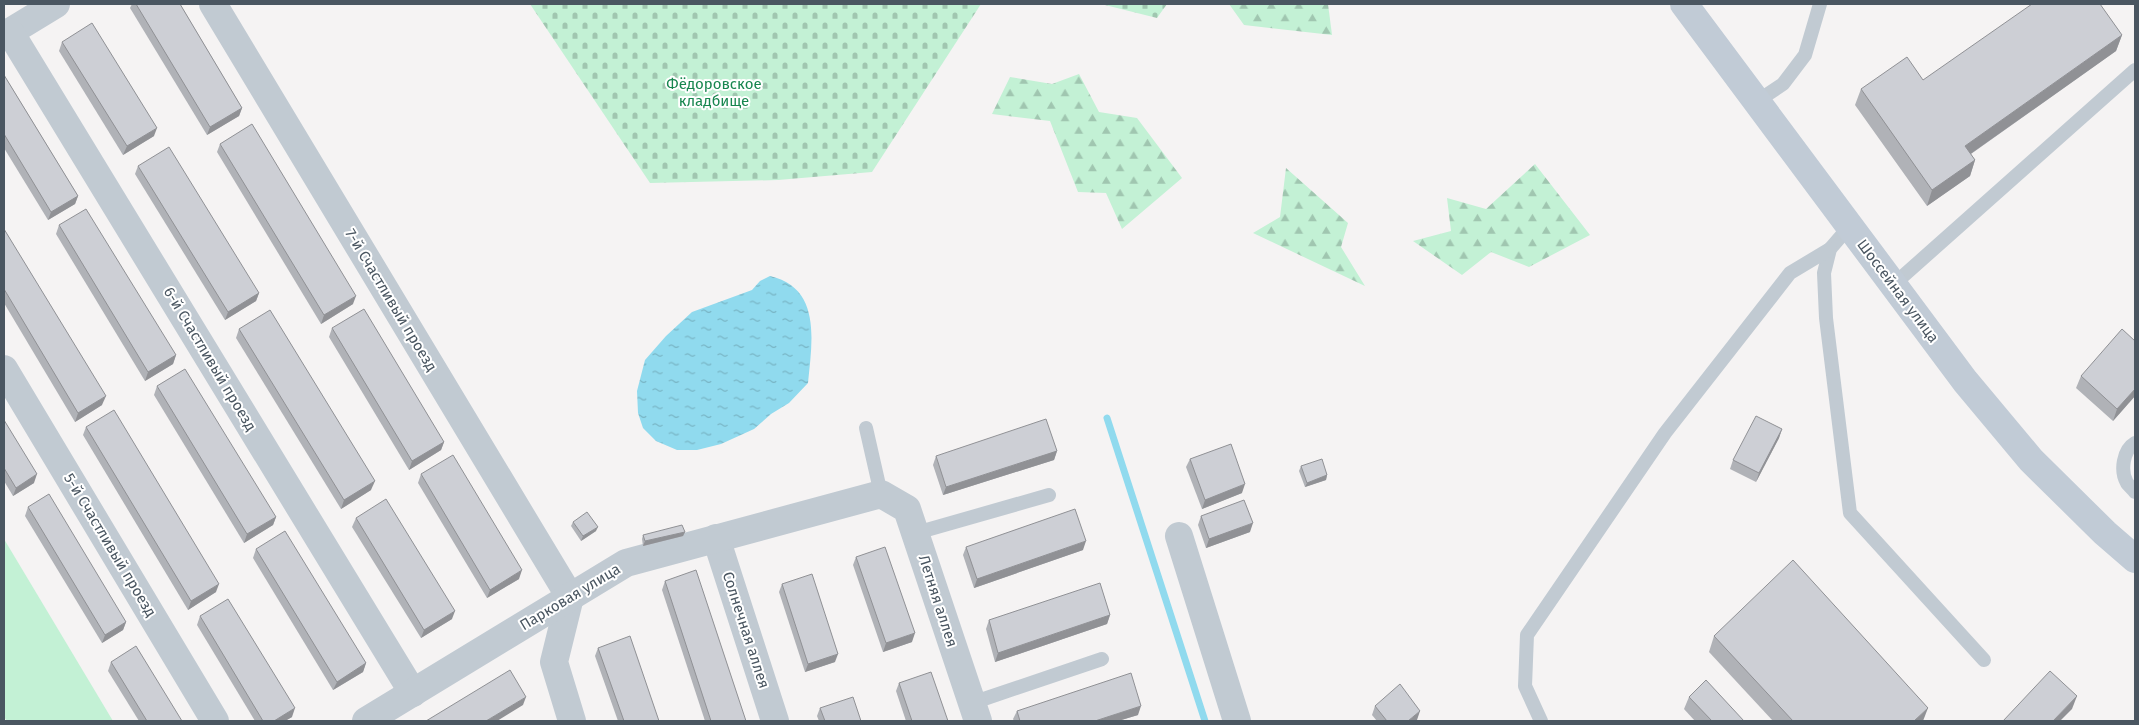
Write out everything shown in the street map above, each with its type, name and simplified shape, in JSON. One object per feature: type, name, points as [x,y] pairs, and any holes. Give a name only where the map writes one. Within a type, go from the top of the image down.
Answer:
[{"type":"main road","name":"Шоссейная улица","points":[[1684,4],[1965,381],[2031,460],[2105,533],[2135,559]]},
{"type":"street","points":[[7,33],[56,4]]},
{"type":"street","name":"7-й Счастливый проезд","points":[[213,4],[570,596]]},
{"type":"street","name":"6-й Счастливый проезд","points":[[7,33],[413,693]]},
{"type":"street","name":"5-й Счастливый проезд","points":[[4,370],[215,721]]},
{"type":"street","name":"Парковая улица","points":[[366,721],[626,563],[881,494]]},
{"type":"street","name":"Летняя аллея","points":[[881,494],[907,509],[975,712]]},
{"type":"street","points":[[1178,536],[1237,721]]},
{"type":"street","name":"Солнечная аллея","points":[[716,538],[775,721]]},
{"type":"street","points":[[570,596],[554,662],[572,721]]},
{"type":"lane","points":[[1756,102],[1782,84],[1804,55],[1820,4]]},
{"type":"lane","points":[[1893,285],[2135,70]]},
{"type":"lane","points":[[1541,721],[1525,686],[1527,635],[1665,433],[1790,273],[1830,249],[1849,227]]},
{"type":"lane","points":[[1830,249],[1824,273],[1826,318],[1850,513],[1984,660]]},
{"type":"lane","points":[[866,428],[881,494]]},
{"type":"lane","points":[[2135,443],[2131,445],[2123,461],[2126,482],[2135,492]]},
{"type":"lane","points":[[916,533],[1049,495]]},
{"type":"lane","points":[[975,712],[1102,659]]},
{"type":"green space","name":"Фёдоровское кладбище","points":[[530,4],[981,4],[872,172],[778,180],[650,183]]},
{"type":"green space","points":[[1101,4],[1167,4],[1157,18]]},
{"type":"green space","points":[[1229,4],[1328,4],[1332,35],[1244,25]]},
{"type":"green space","points":[[1079,74],[1099,112],[1137,118],[1182,178],[1122,229],[1106,193],[1078,192],[1050,121],[992,114],[1010,77],[1052,84]]},
{"type":"green space","points":[[1535,164],[1590,235],[1529,267],[1491,252],[1462,275],[1413,241],[1451,231],[1447,198],[1486,209]]},
{"type":"green space","points":[[1286,168],[1348,223],[1341,247],[1365,286],[1253,233],[1280,217]]},
{"type":"green space","points":[[4,539],[113,721],[7,721],[4,717]]},
{"type":"water","points":[[770,276],[787,282],[798,292],[806,304],[811,334],[808,383],[789,403],[771,414],[754,429],[721,444],[697,450],[677,450],[656,441],[643,428],[638,413],[637,391],[645,360],[666,336],[692,312],[752,290],[760,281]]},
{"type":"building","points":[[136,4],[180,4],[242,108],[210,127]]},
{"type":"building","points":[[2032,4],[2100,4],[2122,35],[1965,146],[1975,160],[1932,190],[1861,89],[1907,57],[1923,80]]},
{"type":"building","points":[[92,23],[157,128],[127,146],[62,42]]},
{"type":"building","points":[[4,75],[78,196],[51,212],[4,134]]},
{"type":"building","points":[[252,124],[356,296],[324,315],[220,144]]},
{"type":"building","points":[[169,147],[259,293],[228,312],[138,166]]},
{"type":"building","points":[[86,209],[176,355],[148,372],[59,225]]},
{"type":"building","points":[[4,229],[106,396],[78,413],[4,289]]},
{"type":"building","points":[[364,309],[444,442],[412,461],[332,328]]},
{"type":"building","points":[[270,310],[375,481],[344,500],[239,329]]},
{"type":"building","points":[[2122,329],[2135,341],[2135,389],[2117,409],[2081,376]]},
{"type":"building","points":[[185,369],[276,517],[247,534],[157,386]]},
{"type":"building","points":[[114,410],[219,584],[191,601],[86,427]]},
{"type":"building","points":[[1756,416],[1782,429],[1759,473],[1733,460]]},
{"type":"building","points":[[1046,419],[1057,451],[946,487],[936,456]]},
{"type":"building","points":[[4,420],[37,474],[16,488],[4,468]]},
{"type":"building","points":[[1231,444],[1245,484],[1205,500],[1190,459]]},
{"type":"building","points":[[453,455],[522,570],[490,590],[421,474]]},
{"type":"building","points":[[1322,459],[1327,475],[1307,483],[1301,466]]},
{"type":"building","points":[[49,494],[126,622],[105,635],[28,507]]},
{"type":"building","points":[[386,499],[455,611],[424,630],[356,518]]},
{"type":"building","points":[[1244,500],[1253,523],[1209,539],[1201,516]]},
{"type":"building","points":[[1075,509],[1086,541],[977,579],[966,547]]},
{"type":"building","points":[[587,512],[598,527],[583,536],[573,522]]},
{"type":"building","points":[[682,525],[685,532],[645,541],[643,535]]},
{"type":"building","points":[[285,531],[366,663],[337,682],[256,549]]},
{"type":"building","points":[[885,547],[915,633],[886,643],[856,557]]},
{"type":"building","points":[[1793,560],[1928,708],[1914,721],[1793,721],[1714,636]]},
{"type":"building","points":[[696,570],[746,721],[711,721],[665,581]]},
{"type":"building","points":[[812,574],[838,654],[808,664],[782,584]]},
{"type":"building","points":[[1100,583],[1110,615],[998,653],[989,620]]},
{"type":"building","points":[[228,599],[295,708],[274,721],[263,721],[200,616]]},
{"type":"building","points":[[630,636],[659,721],[624,721],[598,648]]},
{"type":"building","points":[[136,646],[182,721],[147,721],[111,662]]},
{"type":"building","points":[[510,670],[526,697],[486,721],[426,721]]},
{"type":"building","points":[[2050,671],[2077,696],[2053,721],[2003,721]]},
{"type":"building","points":[[931,672],[948,721],[912,721],[899,683]]},
{"type":"building","points":[[1131,673],[1141,706],[1095,721],[1020,721],[1017,711]]},
{"type":"building","points":[[1706,680],[1744,721],[1712,721],[1689,697]]},
{"type":"building","points":[[1400,684],[1420,711],[1408,721],[1387,721],[1375,706]]},
{"type":"building","points":[[853,697],[861,721],[825,721],[820,708]]},
{"type":"waterway","points":[[1107,418],[1205,721]]}]
